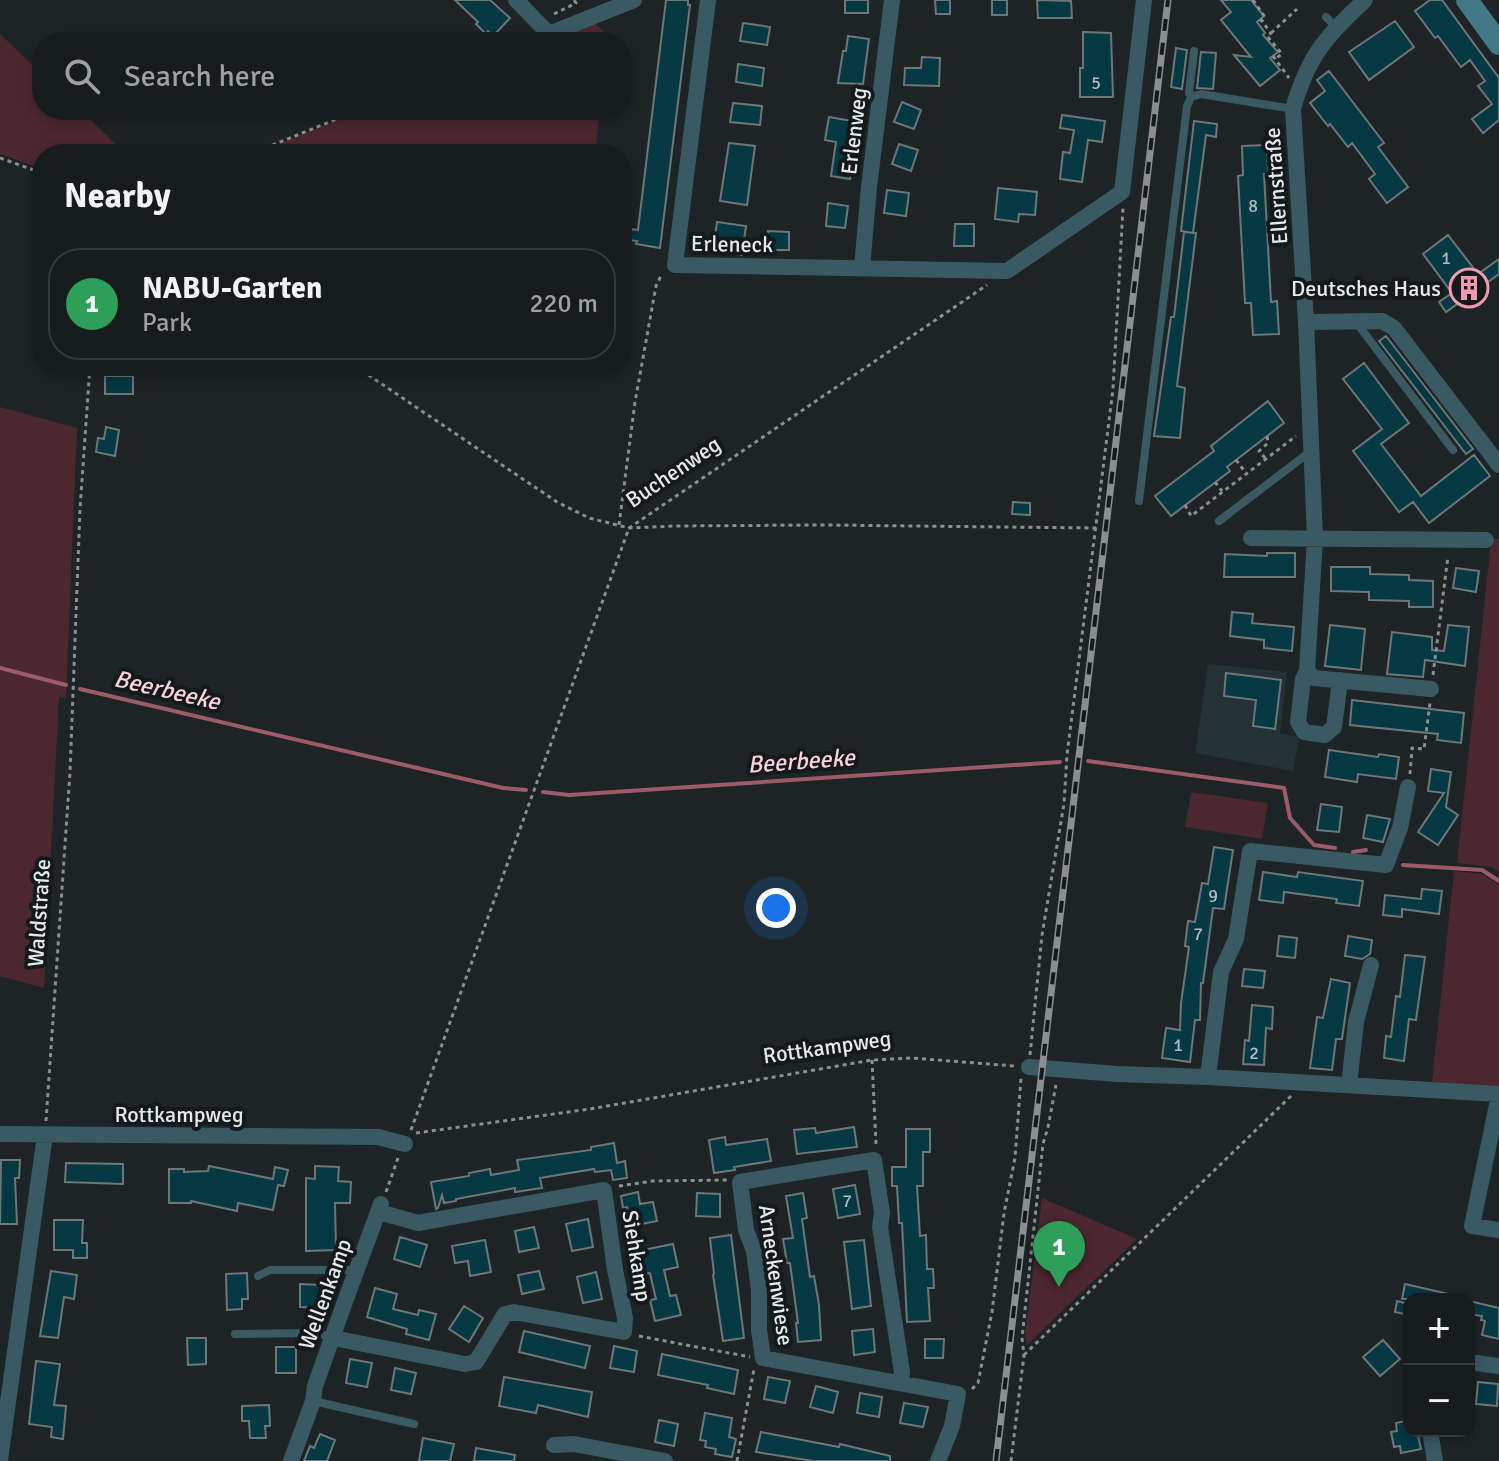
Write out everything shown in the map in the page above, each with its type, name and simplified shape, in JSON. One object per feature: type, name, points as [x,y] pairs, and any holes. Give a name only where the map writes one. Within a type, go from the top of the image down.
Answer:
[{"type":"main road","points":[[1467,0],[1499,44]]},
{"type":"street","points":[[516,0],[544,28],[634,0]]},
{"type":"street","name":"Erleneck","points":[[708,0],[675,265],[1007,271]]},
{"type":"street","name":"Erlenweg","points":[[862,268],[892,0]]},
{"type":"street","points":[[1007,271],[1122,192],[1144,0]]},
{"type":"street","name":"Ellernstraße","points":[[1340,680],[1334,727],[1325,735],[1304,732],[1298,722],[1303,679],[1307,671],[1315,538],[1293,109],[1301,80],[1331,22],[1365,0]]},
{"type":"street","points":[[1306,322],[1382,321],[1394,328],[1499,465]]},
{"type":"street","points":[[1251,538],[1486,540]]},
{"type":"street","points":[[1307,671],[1314,678],[1431,689]]},
{"type":"street","points":[[1208,1077],[1221,972],[1236,939],[1250,851],[1386,865],[1400,828],[1408,787]]},
{"type":"street","points":[[1349,1085],[1356,1022],[1371,965]]},
{"type":"street","points":[[1025,1066],[1117,1074],[1499,1094],[1472,1226],[1499,1230]]},
{"type":"street","name":"Rottkampweg","points":[[0,1134],[407,1139]]},
{"type":"street","points":[[0,1460],[45,1135]]},
{"type":"street","points":[[874,1160],[901,1383]]},
{"type":"street","name":"Arneckenwiese","points":[[874,1160],[740,1182],[746,1230],[754,1251],[763,1358],[958,1394],[956,1407]]},
{"type":"street","name":"Siehkamp","points":[[333,1338],[465,1364],[476,1362],[505,1314],[514,1312],[624,1332],[625,1318],[604,1190],[418,1223],[380,1208]]},
{"type":"street","name":"Wellenkamp","points":[[291,1461],[380,1208]]},
{"type":"street","points":[[1475,1363],[1499,1366]]},
{"type":"street","points":[[938,1461],[956,1407]]},
{"type":"street","points":[[1431,1437],[1435,1461]]},
{"type":"street","points":[[554,1445],[574,1444],[665,1461]]},
{"type":"lane","points":[[1139,501],[1187,106],[1191,97],[1194,51]]},
{"type":"lane","points":[[1191,97],[1201,94],[1293,109]]},
{"type":"lane","points":[[1355,321],[1453,450]]},
{"type":"lane","points":[[1219,521],[1311,451]]},
{"type":"lane","points":[[258,1276],[270,1270],[357,1270]]},
{"type":"lane","points":[[235,1334],[316,1333],[333,1338]]},
{"type":"lane","points":[[313,1401],[414,1424]]},
{"type":"path","points":[[544,28],[576,3],[574,0]]},
{"type":"path","points":[[1253,0],[1265,17],[1261,20],[1271,33]]},
{"type":"path","points":[[1297,9],[1267,36],[1282,54],[1274,58],[1298,90]]},
{"type":"path","points":[[275,144],[334,120]]},
{"type":"path","points":[[0,158],[32,169]]},
{"type":"path","points":[[956,1407],[978,1383],[992,1312],[1004,1213],[1015,1158],[1042,935],[1064,804],[1067,755],[1113,389],[1122,192]]},
{"type":"path","points":[[619,525],[635,402],[656,286],[666,264],[675,265]]},
{"type":"path","name":"Buchenweg","points":[[407,1139],[629,528],[1007,271]]},
{"type":"path","name":"Waldstraße","points":[[45,1135],[70,772],[80,509],[89,376]]},
{"type":"path","points":[[370,376],[557,502],[589,518],[629,528],[823,525],[1096,528]]},
{"type":"path","points":[[1185,505],[1191,516],[1310,425]]},
{"type":"path","points":[[1266,459],[1259,451],[1268,443],[1267,436]]},
{"type":"path","points":[[1236,460],[1246,473]]},
{"type":"path","points":[[1215,482],[1222,491]]},
{"type":"path","points":[[1408,787],[1412,748],[1424,749],[1450,540]]},
{"type":"path","name":"Rottkampweg","points":[[407,1139],[872,1060],[912,1058],[1025,1066]]},
{"type":"path","points":[[872,1060],[874,1160]]},
{"type":"path","points":[[1011,1461],[1043,1144],[1057,1079]]},
{"type":"path","points":[[1024,1355],[1305,1082]]},
{"type":"path","points":[[380,1208],[407,1139]]},
{"type":"path","points":[[604,1190],[653,1181],[740,1182]]},
{"type":"path","points":[[624,1332],[763,1358]]},
{"type":"path","points":[[737,1461],[754,1367],[763,1358]]},
{"type":"shaded area","points":[[591,20],[604,32],[560,32]]},
{"type":"shaded area","points":[[0,34],[32,64],[32,120],[90,120],[116,144],[32,144],[32,165],[0,154]]},
{"type":"shaded area","points":[[338,120],[599,120],[596,144],[278,144]]},
{"type":"shaded area","points":[[0,407],[77,428],[66,698],[59,697],[44,988],[0,976]]},
{"type":"shaded area","points":[[1499,539],[1499,872],[1491,867],[1457,863],[1491,541]]},
{"type":"shaded area","points":[[1208,664],[1287,672],[1280,733],[1299,737],[1293,771],[1195,753]]},
{"type":"shaded area","points":[[1191,792],[1268,803],[1262,839],[1185,827]]},
{"type":"shaded area","points":[[1454,871],[1483,874],[1499,885],[1499,1088],[1432,1082]]},
{"type":"shaded area","points":[[1042,1198],[1137,1239],[1027,1345],[1025,1335]]},
{"type":"building","points":[[455,0],[490,0],[510,18],[497,32],[484,32],[476,24],[478,22]]},
{"type":"building","points":[[666,0],[688,0],[690,5],[660,248],[636,244],[637,241],[632,240],[632,229],[638,230]]},
{"type":"building","points":[[845,0],[868,0],[868,13],[845,13]]},
{"type":"building","points":[[935,0],[950,0],[950,14],[936,14]]},
{"type":"building","points":[[992,0],[1007,0],[1007,15],[992,15]]},
{"type":"building","points":[[1037,0],[1071,1],[1072,18],[1038,18]]},
{"type":"building","points":[[1221,0],[1251,0],[1264,16],[1257,22],[1265,33],[1263,35],[1278,52],[1270,58],[1280,70],[1260,86],[1234,55],[1251,57],[1221,20],[1231,12]]},
{"type":"building","points":[[1430,0],[1442,0],[1499,78],[1499,120],[1483,133],[1472,119],[1492,104],[1478,86],[1485,81],[1470,60],[1461,67],[1415,11]]},
{"type":"building","points":[[1395,21],[1414,47],[1369,80],[1349,52]]},
{"type":"building","points":[[743,23],[770,27],[767,45],[740,41]]},
{"type":"building","points":[[1083,32],[1111,33],[1113,97],[1080,97]]},
{"type":"building","points":[[848,36],[869,39],[863,84],[838,83]]},
{"type":"building","points":[[1176,48],[1187,50],[1182,89],[1171,87]]},
{"type":"building","points":[[1201,52],[1216,53],[1213,89],[1197,88]]},
{"type":"building","points":[[922,57],[940,58],[939,86],[904,85],[905,68],[921,68]]},
{"type":"building","points":[[738,64],[764,68],[762,86],[736,82]]},
{"type":"building","points":[[1329,71],[1384,143],[1378,147],[1408,187],[1387,203],[1369,179],[1375,174],[1352,143],[1348,147],[1310,103],[1325,91],[1317,80]]},
{"type":"building","points":[[902,102],[921,110],[914,129],[894,122]]},
{"type":"building","points":[[733,103],[762,106],[760,125],[730,122]]},
{"type":"building","points":[[1062,115],[1105,121],[1102,142],[1088,140],[1082,182],[1060,179],[1063,152],[1070,153],[1074,130],[1060,128]]},
{"type":"building","points":[[829,117],[858,122],[850,179],[831,176],[836,142],[825,140]]},
{"type":"building","points":[[1194,121],[1217,124],[1216,137],[1206,135],[1193,233],[1181,231]]},
{"type":"building","points":[[729,143],[755,146],[747,205],[720,201]]},
{"type":"building","points":[[899,144],[918,150],[911,171],[892,164]]},
{"type":"building","points":[[1267,145],[1268,174],[1264,174],[1271,302],[1277,301],[1279,334],[1253,335],[1251,303],[1245,303],[1238,176],[1243,175],[1242,146]]},
{"type":"building","points":[[998,188],[1037,192],[1035,215],[1019,214],[1018,222],[995,219]]},
{"type":"building","points":[[887,190],[909,193],[906,216],[884,213]]},
{"type":"building","points":[[828,203],[848,206],[845,228],[826,226]]},
{"type":"building","points":[[717,222],[746,226],[742,255],[729,253],[730,245],[714,243]]},
{"type":"building","points":[[955,224],[974,224],[974,246],[954,246]]},
{"type":"building","points":[[768,231],[789,232],[789,250],[768,250]]},
{"type":"building","points":[[1184,232],[1196,233],[1177,386],[1185,388],[1180,438],[1154,436],[1171,317],[1174,317]]},
{"type":"building","points":[[1448,235],[1478,274],[1499,259],[1499,274],[1446,312],[1439,302],[1452,293],[1423,254]]},
{"type":"building","points":[[1386,336],[1473,449],[1466,454],[1379,341]]},
{"type":"building","points":[[1364,363],[1409,423],[1381,444],[1421,496],[1474,455],[1490,476],[1429,523],[1413,502],[1399,512],[1353,451],[1382,429],[1343,379]]},
{"type":"building","points":[[105,376],[133,376],[133,394],[105,394]]},
{"type":"building","points":[[1268,401],[1284,423],[1227,467],[1230,471],[1171,516],[1155,496],[1214,451],[1211,446]]},
{"type":"building","points":[[106,427],[119,430],[115,456],[96,452],[98,438],[104,439]]},
{"type":"building","points":[[1013,502],[1030,503],[1030,515],[1012,514]]},
{"type":"building","points":[[1267,553],[1295,553],[1295,577],[1224,577],[1225,554],[1267,556]]},
{"type":"building","points":[[1331,567],[1370,567],[1370,574],[1409,575],[1409,580],[1433,581],[1433,607],[1409,607],[1409,601],[1369,600],[1369,592],[1331,591]]},
{"type":"building","points":[[1456,568],[1479,571],[1476,592],[1453,588]]},
{"type":"building","points":[[1232,612],[1253,614],[1252,623],[1294,627],[1292,651],[1264,648],[1264,640],[1230,636]]},
{"type":"building","points":[[1330,625],[1365,629],[1361,670],[1325,666]]},
{"type":"building","points":[[1448,625],[1469,627],[1465,666],[1425,660],[1423,677],[1387,674],[1392,632],[1432,637],[1432,650],[1444,651]]},
{"type":"building","points":[[1226,673],[1281,680],[1275,729],[1253,726],[1256,700],[1224,696]]},
{"type":"building","points":[[1352,700],[1464,713],[1461,743],[1437,740],[1438,734],[1350,725]]},
{"type":"building","points":[[1329,750],[1399,757],[1396,779],[1358,774],[1357,782],[1325,777]]},
{"type":"building","points":[[1431,769],[1451,772],[1446,807],[1458,815],[1438,845],[1418,832],[1444,793],[1428,791]]},
{"type":"building","points":[[1321,804],[1342,807],[1339,832],[1317,830]]},
{"type":"building","points":[[1367,815],[1390,819],[1383,842],[1363,838]]},
{"type":"building","points":[[1214,847],[1233,850],[1224,909],[1213,908],[1201,983],[1200,1020],[1195,1020],[1190,1062],[1162,1058],[1166,1028],[1180,1030],[1189,947],[1185,946],[1188,921],[1195,922],[1202,883],[1208,884]]},
{"type":"building","points":[[1263,872],[1297,877],[1298,872],[1363,881],[1359,906],[1336,903],[1337,899],[1284,892],[1283,903],[1259,900]]},
{"type":"building","points":[[1422,889],[1442,891],[1439,914],[1402,909],[1402,917],[1383,915],[1385,895],[1421,899]]},
{"type":"building","points":[[1279,936],[1297,938],[1295,958],[1277,956]]},
{"type":"building","points":[[1348,936],[1372,940],[1370,954],[1362,959],[1345,956]]},
{"type":"building","points":[[1405,955],[1425,957],[1416,1020],[1409,1019],[1404,1061],[1384,1058],[1386,1036],[1391,1037],[1396,996],[1400,997]]},
{"type":"building","points":[[1244,969],[1265,971],[1263,988],[1242,986]]},
{"type":"building","points":[[1331,979],[1350,983],[1342,1039],[1336,1039],[1332,1070],[1310,1068],[1317,1017],[1323,1018]]},
{"type":"building","points":[[1252,1005],[1273,1007],[1272,1029],[1266,1028],[1264,1065],[1243,1064],[1245,1040],[1249,1041]]},
{"type":"building","points":[[854,1127],[857,1147],[797,1154],[794,1130],[815,1128],[816,1133]]},
{"type":"building","points":[[906,1129],[930,1129],[930,1152],[923,1152],[923,1186],[917,1186],[920,1236],[926,1235],[927,1269],[933,1269],[934,1288],[928,1288],[930,1321],[907,1322],[902,1223],[899,1223],[897,1186],[892,1186],[892,1167],[906,1167]]},
{"type":"building","points":[[725,1137],[726,1145],[767,1139],[771,1161],[714,1173],[709,1140]]},
{"type":"building","points":[[614,1143],[617,1163],[625,1161],[627,1178],[613,1180],[611,1170],[595,1172],[594,1169],[540,1178],[542,1188],[515,1192],[515,1188],[444,1203],[442,1195],[436,1209],[431,1182],[490,1169],[491,1175],[519,1170],[517,1160],[591,1150],[591,1147]]},
{"type":"building","points":[[1,1160],[20,1160],[19,1178],[15,1178],[17,1224],[0,1224]]},
{"type":"building","points":[[66,1163],[123,1164],[123,1184],[65,1182]]},
{"type":"building","points":[[209,1166],[273,1179],[275,1167],[288,1170],[284,1186],[278,1185],[273,1210],[238,1203],[237,1211],[191,1201],[169,1203],[169,1169],[208,1171]]},
{"type":"building","points":[[315,1166],[339,1167],[338,1181],[351,1182],[350,1203],[335,1203],[336,1250],[306,1251],[306,1178],[315,1179]]},
{"type":"building","points":[[855,1185],[860,1214],[838,1218],[833,1189]]},
{"type":"building","points":[[638,1192],[640,1204],[653,1202],[657,1221],[631,1226],[621,1196]]},
{"type":"building","points":[[697,1193],[720,1194],[720,1217],[696,1216]]},
{"type":"building","points":[[803,1193],[807,1218],[802,1219],[810,1277],[814,1276],[819,1305],[821,1340],[798,1342],[790,1263],[787,1263],[783,1239],[793,1238],[786,1196]]},
{"type":"building","points":[[588,1219],[593,1247],[572,1251],[566,1224]]},
{"type":"building","points":[[54,1220],[83,1220],[82,1243],[87,1243],[87,1258],[73,1258],[73,1250],[54,1250]]},
{"type":"building","points":[[534,1227],[539,1248],[519,1252],[515,1231]]},
{"type":"building","points":[[731,1235],[744,1338],[723,1341],[710,1238]]},
{"type":"building","points":[[400,1237],[427,1245],[420,1267],[394,1259]]},
{"type":"building","points":[[485,1240],[491,1272],[470,1276],[468,1261],[455,1263],[452,1246]]},
{"type":"building","points":[[864,1240],[871,1306],[852,1309],[844,1242]]},
{"type":"building","points":[[673,1244],[678,1267],[664,1270],[670,1296],[676,1295],[681,1315],[655,1321],[650,1300],[656,1299],[650,1273],[643,1274],[638,1251]]},
{"type":"building","points":[[51,1271],[77,1275],[74,1299],[64,1297],[58,1338],[40,1336]]},
{"type":"building","points":[[539,1271],[544,1289],[522,1294],[518,1275]]},
{"type":"building","points":[[596,1272],[602,1299],[583,1303],[577,1277]]},
{"type":"building","points":[[247,1273],[248,1299],[242,1299],[242,1309],[227,1310],[226,1274]]},
{"type":"building","points":[[300,1284],[322,1285],[322,1308],[300,1307]]},
{"type":"building","points":[[1405,1284],[1445,1293],[1403,1293]]},
{"type":"building","points":[[375,1288],[397,1294],[393,1309],[418,1315],[419,1310],[436,1314],[429,1340],[406,1334],[407,1329],[367,1317]]},
{"type":"building","points":[[1397,1301],[1403,1302],[1403,1314],[1395,1312]]},
{"type":"building","points":[[1475,1302],[1499,1308],[1499,1339],[1482,1335],[1485,1321],[1481,1320],[1482,1316],[1475,1315]]},
{"type":"building","points":[[464,1306],[483,1318],[469,1342],[449,1329]]},
{"type":"building","points":[[873,1329],[875,1352],[854,1355],[852,1331]]},
{"type":"building","points":[[524,1331],[590,1346],[585,1368],[519,1352]]},
{"type":"building","points":[[187,1338],[206,1338],[206,1364],[188,1365]]},
{"type":"building","points":[[925,1339],[944,1339],[943,1358],[925,1358]]},
{"type":"building","points":[[1383,1340],[1400,1359],[1380,1376],[1363,1357]]},
{"type":"building","points":[[614,1346],[637,1351],[634,1372],[610,1368]]},
{"type":"building","points":[[276,1347],[296,1347],[296,1373],[276,1373]]},
{"type":"building","points":[[662,1354],[738,1370],[734,1394],[707,1388],[708,1385],[658,1375]]},
{"type":"building","points":[[350,1359],[372,1363],[367,1387],[346,1383]]},
{"type":"building","points":[[36,1361],[60,1364],[54,1405],[66,1406],[63,1439],[51,1437],[52,1427],[29,1424]]},
{"type":"building","points":[[395,1368],[416,1373],[411,1394],[391,1390]]},
{"type":"building","points":[[504,1377],[592,1392],[588,1417],[538,1405],[536,1413],[499,1406]]},
{"type":"building","points":[[768,1377],[790,1381],[785,1403],[764,1399]]},
{"type":"building","points":[[1478,1382],[1498,1384],[1497,1406],[1476,1404]]},
{"type":"building","points":[[816,1386],[838,1392],[833,1413],[810,1407]]},
{"type":"building","points":[[860,1393],[882,1397],[879,1417],[857,1413]]},
{"type":"building","points":[[904,1403],[928,1407],[923,1427],[900,1423]]},
{"type":"building","points":[[269,1405],[270,1426],[265,1426],[266,1438],[250,1438],[249,1421],[242,1421],[242,1406]]},
{"type":"building","points":[[705,1413],[732,1418],[729,1437],[736,1439],[732,1457],[715,1454],[716,1449],[705,1447],[706,1441],[700,1440]]},
{"type":"building","points":[[659,1420],[678,1424],[674,1446],[655,1442]]},
{"type":"building","points":[[1403,1421],[1403,1437],[1418,1437],[1421,1449],[1401,1453],[1400,1446],[1394,1447],[1391,1432],[1397,1431],[1396,1423]]},
{"type":"building","points":[[761,1432],[839,1447],[840,1444],[890,1456],[890,1461],[813,1461],[756,1452]]},
{"type":"building","points":[[320,1434],[335,1440],[327,1461],[304,1461],[310,1446],[314,1448]]},
{"type":"building","points":[[423,1438],[454,1444],[450,1461],[419,1461]]},
{"type":"building","points":[[476,1448],[515,1455],[514,1461],[474,1461]]},
{"type":"waterway","name":"Beerbeeke","points":[[0,668],[66,685]]},
{"type":"waterway","name":"Beerbeeke","points":[[80,689],[503,788],[526,790]]},
{"type":"waterway","name":"Beerbeeke","points":[[1088,761],[1284,788],[1290,818],[1314,845],[1335,848]]},
{"type":"waterway","name":"Beerbeeke","points":[[543,792],[569,795],[1060,762]]},
{"type":"waterway","name":"Beerbeeke","points":[[1353,852],[1366,850]]},
{"type":"waterway","name":"Beerbeeke","points":[[1403,865],[1482,870],[1499,881]]},
{"type":"railway","points":[[996,1461],[1168,0]]},
{"type":"place","name":"Deutsches Haus","points":[[1469,288]]},
{"type":"place","name":"NABU-Garten","points":[[1059,1287]]}]
